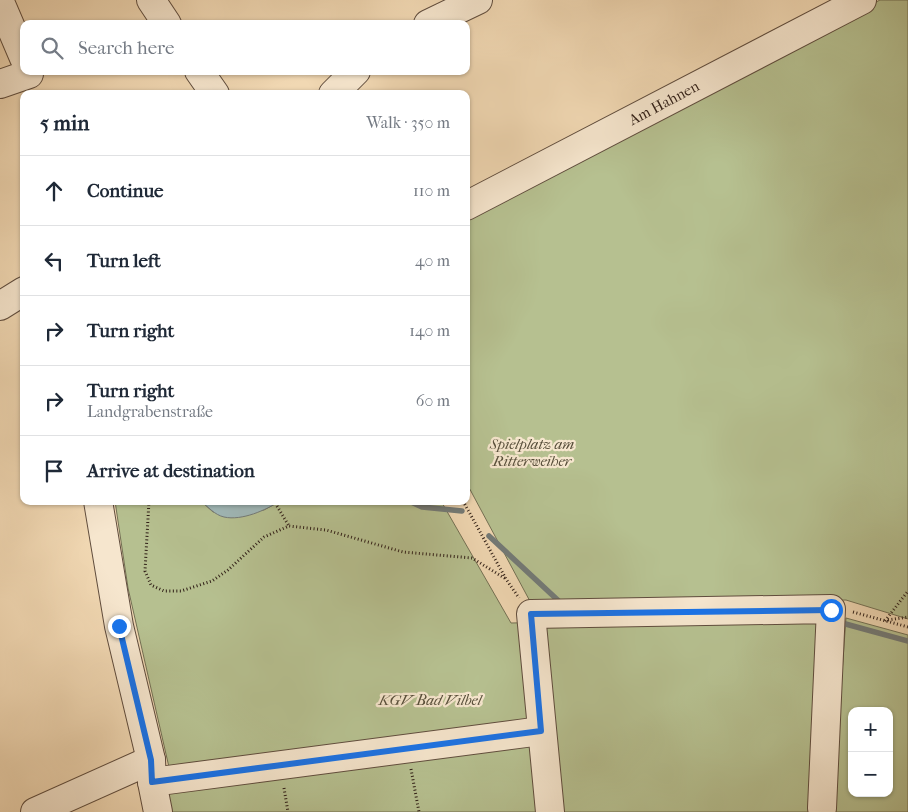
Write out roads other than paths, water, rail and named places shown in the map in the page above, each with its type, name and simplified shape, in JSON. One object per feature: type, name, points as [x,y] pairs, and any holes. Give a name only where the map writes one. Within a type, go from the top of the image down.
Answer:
[{"type":"street","points":[[152,0],[164,20]]},
{"type":"street","points":[[436,20],[478,0]]},
{"type":"street","name":"Am Hahnen","points":[[470,204],[862,0]]},
{"type":"street","points":[[0,2],[20,52]]},
{"type":"street","points":[[0,84],[26,75]]},
{"type":"street","points":[[202,75],[212,90]]},
{"type":"street","points":[[337,90],[352,75]]},
{"type":"street","points":[[0,306],[20,294]]},
{"type":"street","points":[[99,505],[119,626],[151,771],[158,812]]},
{"type":"street","points":[[550,812],[531,614],[831,610],[822,808]]},
{"type":"street","points":[[35,812],[151,771],[407,748],[541,731]]},
{"type":"water","points":[[205,505],[273,505],[254,514],[231,518],[212,511]]},
{"type":"waterway","points":[[418,505],[462,511]]},
{"type":"waterway","points":[[489,536],[563,605]]},
{"type":"waterway","points":[[842,623],[908,641]]},
{"type":"park label","name":"Spielplatz am Ritterweiher","points":[[532,452]]},
{"type":"park label","name":"KGV Bad Vilbel","points":[[430,700]]}]
